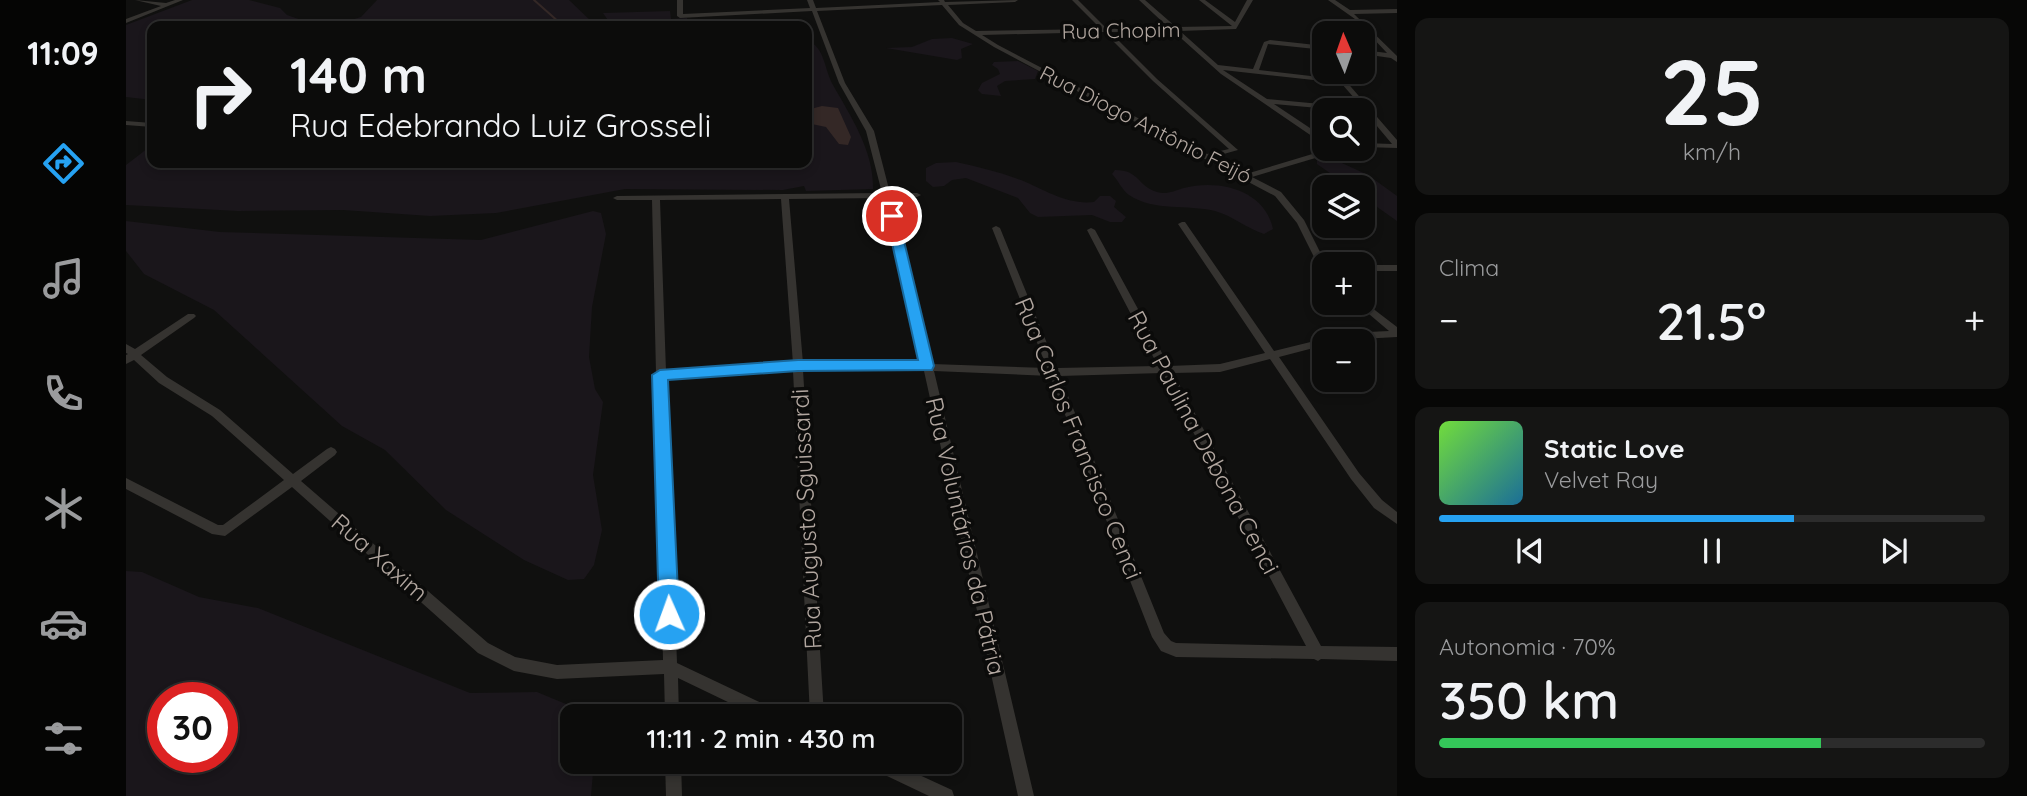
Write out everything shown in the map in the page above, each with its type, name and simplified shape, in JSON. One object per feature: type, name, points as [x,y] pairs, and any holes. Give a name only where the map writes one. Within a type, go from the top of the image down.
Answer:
[{"type":"street","points":[[138,0],[166,5]]},
{"type":"street","points":[[126,21],[180,0]]},
{"type":"street","points":[[680,0],[680,16],[811,5],[1015,0]]},
{"type":"street","points":[[1075,0],[1234,150],[1206,156]]},
{"type":"street","points":[[1142,0],[1216,67],[1312,132]]},
{"type":"street","points":[[1202,0],[1236,26],[1250,0]]},
{"type":"street","points":[[1331,0],[1349,12],[1395,58]]},
{"type":"street","name":"Rua Diogo Antônio Feijó","points":[[942,2],[961,24],[975,33],[1206,156],[1249,176],[1278,194],[1293,208],[1315,252]]},
{"type":"street","name":"Rua Voluntários da Pátria","points":[[811,5],[842,83],[870,131],[1026,796]]},
{"type":"street","points":[[1349,12],[1397,11]]},
{"type":"street","name":"Rua Chopim","points":[[975,33],[1175,30],[1236,26]]},
{"type":"street","points":[[1255,71],[1266,43],[1312,47]]},
{"type":"street","points":[[1376,54],[1395,58]]},
{"type":"street","points":[[1216,67],[1343,81],[1357,98]]},
{"type":"street","points":[[1264,101],[1312,106]]},
{"type":"street","points":[[1375,119],[1397,146]]},
{"type":"street","points":[[126,129],[130,123]]},
{"type":"street","points":[[1375,145],[1397,146]]},
{"type":"street","points":[[1249,176],[1312,156]]},
{"type":"street","points":[[617,198],[917,195]]},
{"type":"street","name":"Rua Augusto Sguissardi","points":[[785,197],[798,365],[816,704]]},
{"type":"street","points":[[656,198],[672,704]]},
{"type":"street","points":[[1182,223],[1355,476],[1378,504],[1397,519]]},
{"type":"street","name":"Rua Carlos Francisco Cenci","points":[[996,228],[1159,637],[1166,646],[1176,650],[1318,654]]},
{"type":"street","name":"Rua Paulina Debona Cenci","points":[[1091,230],[1318,654]]},
{"type":"street","points":[[1375,268],[1397,268]]},
{"type":"street","points":[[1375,315],[1397,333]]},
{"type":"street","points":[[129,354],[191,316]]},
{"type":"street","points":[[1375,335],[1397,333]]},
{"type":"street","points":[[660,375],[798,365],[927,366],[1052,372],[1220,368],[1312,345]]},
{"type":"street","name":"Rua Xaxim","points":[[129,354],[163,380],[216,413],[483,648],[514,664],[556,672],[671,667]]},
{"type":"street","points":[[126,483],[216,530],[225,531],[331,452]]},
{"type":"street","points":[[1318,654],[1397,654]]},
{"type":"street","points":[[671,667],[748,704]]},
{"type":"street","points":[[673,774],[674,796]]},
{"type":"street","points":[[899,774],[946,796]]},
{"type":"shaded area","points":[[192,0],[249,0],[280,8],[287,15],[304,21],[147,21],[147,99],[126,97],[126,25]]},
{"type":"shaded area","points":[[377,0],[569,0],[591,21],[347,21],[361,17]]},
{"type":"shaded area","points":[[670,11],[671,19],[687,18],[688,21],[609,21],[603,13]]},
{"type":"shaded area","points":[[952,38],[973,44],[961,49],[962,58],[957,60],[886,48],[912,47],[932,39]]},
{"type":"shaded area","points":[[812,42],[821,53],[830,79],[866,148],[873,189],[806,191],[804,186],[783,190],[625,189],[496,213],[430,216],[343,210],[238,211],[126,205],[126,165],[147,149],[147,168],[812,168]]},
{"type":"shaded area","points":[[1018,61],[1038,71],[1035,79],[1005,81],[997,86],[1001,96],[982,94],[978,90],[982,83],[1000,74],[992,65],[994,62]]},
{"type":"shaded area","points":[[822,106],[838,108],[851,137],[848,145],[839,144],[826,127],[812,124],[812,109]]},
{"type":"shaded area","points":[[1317,161],[1338,161],[1368,175],[1333,175],[1317,164]]},
{"type":"shaded area","points":[[956,162],[1013,177],[1056,196],[1075,201],[1094,202],[1100,196],[1110,196],[1116,201],[1114,207],[1126,217],[1122,222],[1110,222],[1092,215],[1038,217],[1030,213],[1018,198],[966,178],[933,187],[926,181],[926,168],[936,163]]},
{"type":"shaded area","points":[[1115,170],[1134,175],[1150,189],[1160,193],[1212,185],[1239,190],[1261,205],[1273,229],[1264,234],[1215,211],[1149,204],[1124,190],[1112,174]]},
{"type":"shaded area","points":[[1375,180],[1397,196],[1397,221],[1375,205]]},
{"type":"shaded area","points":[[593,211],[601,213],[606,234],[592,307],[589,357],[595,389],[603,402],[593,475],[602,530],[594,565],[584,579],[568,580],[524,560],[446,510],[385,450],[342,426],[214,310],[144,274],[126,251],[126,221],[220,232],[481,240]]},
{"type":"shaded area","points":[[126,571],[142,572],[199,597],[258,608],[470,693],[537,692],[566,704],[560,704],[560,774],[593,774],[591,796],[126,796]]},
{"type":"waterway","points":[[534,0],[558,21]]},
{"type":"route","points":[[669,614],[660,375],[737,372],[798,365],[927,366],[892,216]]}]
